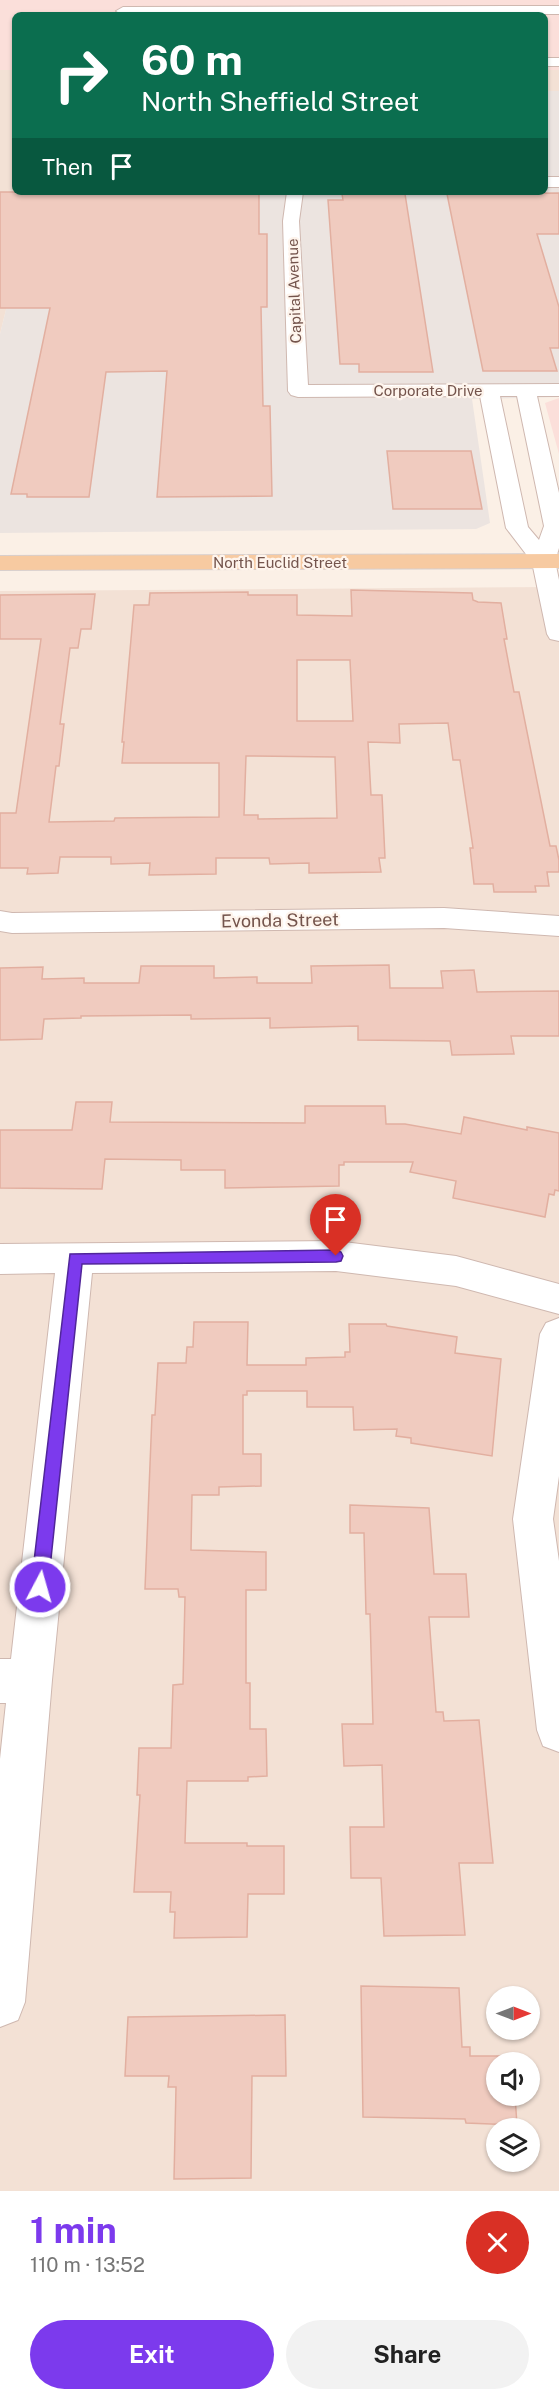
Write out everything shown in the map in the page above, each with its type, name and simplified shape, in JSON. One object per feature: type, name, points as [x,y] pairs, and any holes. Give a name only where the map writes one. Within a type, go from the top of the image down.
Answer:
[{"type":"main road","name":"North Euclid Street","points":[[0,564],[551,561]]},
{"type":"street","points":[[123,9],[559,10]]},
{"type":"street","name":"Capital Avenue","points":[[295,195],[291,221],[298,391]]},
{"type":"street","points":[[489,390],[517,528],[551,561]]},
{"type":"street","points":[[526,390],[555,526],[551,561],[559,634]]},
{"type":"street","name":"Corporate Drive","points":[[298,391],[559,390]]},
{"type":"street","name":"Evonda Street","points":[[0,921],[35,923],[444,918],[559,926]]},
{"type":"street","points":[[0,1259],[336,1256],[456,1271],[559,1299]]},
{"type":"street","points":[[0,2002],[15,1681],[75,1258]]},
{"type":"street","points":[[559,1334],[533,1519],[559,1730]]},
{"type":"shaded area","points":[[0,0],[559,0],[559,91],[548,91],[548,12],[12,12],[12,195],[34,195],[0,334]]},
{"type":"shaded area","points":[[0,0],[559,0],[559,70],[548,70],[548,12],[12,12],[12,70],[0,70]]},
{"type":"shaded area","points":[[548,91],[559,91],[559,397],[472,399],[490,523],[476,529],[0,533],[0,334],[34,195],[548,195]]},
{"type":"shaded area","points":[[559,398],[559,454],[545,403]]},
{"type":"shaded area","points":[[559,587],[559,2191],[0,2191],[0,591]]},
{"type":"building","points":[[0,192],[12,192],[12,195],[259,195],[259,234],[267,234],[267,307],[261,307],[263,406],[270,406],[272,496],[157,497],[167,371],[106,372],[89,497],[27,497],[27,494],[11,494],[50,308],[0,308]]},
{"type":"building","points":[[548,193],[559,193],[559,234],[537,234],[559,307],[559,348],[550,348],[557,371],[483,371],[447,195],[548,195]]},
{"type":"building","points":[[342,195],[405,195],[433,372],[359,372],[359,364],[340,364],[328,200],[343,200]]},
{"type":"building","points":[[387,451],[471,451],[482,509],[393,509]]},
{"type":"building","points":[[351,590],[472,593],[473,600],[478,602],[501,603],[507,639],[504,639],[514,692],[519,692],[550,846],[556,846],[559,860],[559,872],[547,872],[549,886],[535,886],[536,892],[494,892],[493,884],[474,884],[470,848],[473,848],[460,760],[453,760],[448,723],[399,724],[400,743],[368,742],[371,795],[382,795],[385,858],[379,858],[381,872],[309,873],[309,863],[270,864],[269,858],[216,858],[216,874],[149,875],[150,863],[111,864],[111,857],[60,857],[58,873],[27,874],[28,868],[0,868],[0,813],[16,813],[41,639],[0,639],[0,595],[95,594],[91,629],[81,629],[78,648],[70,648],[60,724],[64,724],[59,766],[56,766],[49,822],[114,821],[115,818],[219,817],[219,763],[122,763],[134,605],[149,605],[150,593],[248,592],[248,595],[297,595],[297,615],[352,616]],"holes":[[[297,660],[350,660],[353,721],[297,721]],[[246,756],[335,757],[337,818],[258,819],[258,815],[244,815]]]},
{"type":"building","points":[[389,965],[390,988],[443,988],[441,971],[474,970],[477,992],[559,991],[559,1036],[511,1036],[514,1054],[452,1055],[450,1041],[358,1040],[358,1026],[270,1028],[270,1018],[191,1019],[191,1015],[81,1016],[81,1018],[44,1019],[42,1039],[0,1040],[0,968],[43,967],[42,979],[84,978],[84,983],[139,983],[141,966],[214,966],[214,978],[257,977],[257,983],[312,983],[311,966]]},
{"type":"building","points":[[76,1102],[112,1102],[110,1122],[305,1123],[305,1106],[385,1106],[386,1124],[405,1124],[461,1134],[464,1117],[527,1130],[527,1127],[559,1133],[559,1191],[555,1190],[554,1195],[549,1194],[545,1217],[453,1198],[456,1181],[410,1172],[413,1162],[344,1162],[344,1165],[339,1165],[339,1186],[225,1188],[225,1170],[181,1170],[181,1160],[105,1159],[102,1189],[0,1188],[0,1130],[72,1130]]},
{"type":"building","points":[[194,1322],[248,1322],[247,1365],[306,1365],[306,1358],[345,1357],[345,1352],[350,1352],[349,1324],[386,1324],[457,1337],[455,1353],[501,1359],[492,1456],[411,1443],[411,1438],[396,1436],[397,1429],[354,1430],[353,1407],[307,1407],[307,1391],[247,1391],[247,1395],[243,1395],[243,1454],[261,1454],[261,1486],[219,1487],[219,1495],[192,1495],[191,1550],[266,1552],[266,1590],[246,1590],[246,1683],[250,1683],[250,1729],[266,1729],[267,1776],[248,1777],[248,1781],[187,1781],[185,1843],[247,1843],[247,1846],[284,1846],[284,1894],[248,1894],[247,1937],[174,1938],[175,1912],[170,1912],[171,1892],[134,1892],[140,1795],[137,1795],[139,1748],[171,1748],[173,1685],[183,1684],[185,1597],[179,1597],[178,1589],[145,1589],[152,1415],[155,1415],[158,1363],[186,1363],[187,1347],[193,1347]]},
{"type":"building","points":[[350,1505],[429,1508],[434,1574],[466,1574],[469,1617],[429,1617],[436,1712],[443,1712],[444,1721],[479,1720],[493,1863],[459,1863],[465,1935],[384,1936],[381,1878],[351,1878],[350,1827],[384,1827],[382,1765],[344,1766],[342,1724],[373,1724],[370,1614],[366,1614],[364,1533],[350,1533]]},
{"type":"building","points":[[361,1986],[459,1988],[462,2047],[470,2047],[470,2056],[486,2056],[486,2106],[516,2106],[517,2118],[486,2118],[486,2124],[466,2123],[465,2119],[363,2117]]},
{"type":"building","points":[[285,2015],[286,2076],[252,2076],[251,2178],[174,2179],[176,2087],[168,2087],[169,2076],[125,2076],[128,2017]]},
{"type":"route","points":[[40,1587],[75,1258],[336,1256]]}]
